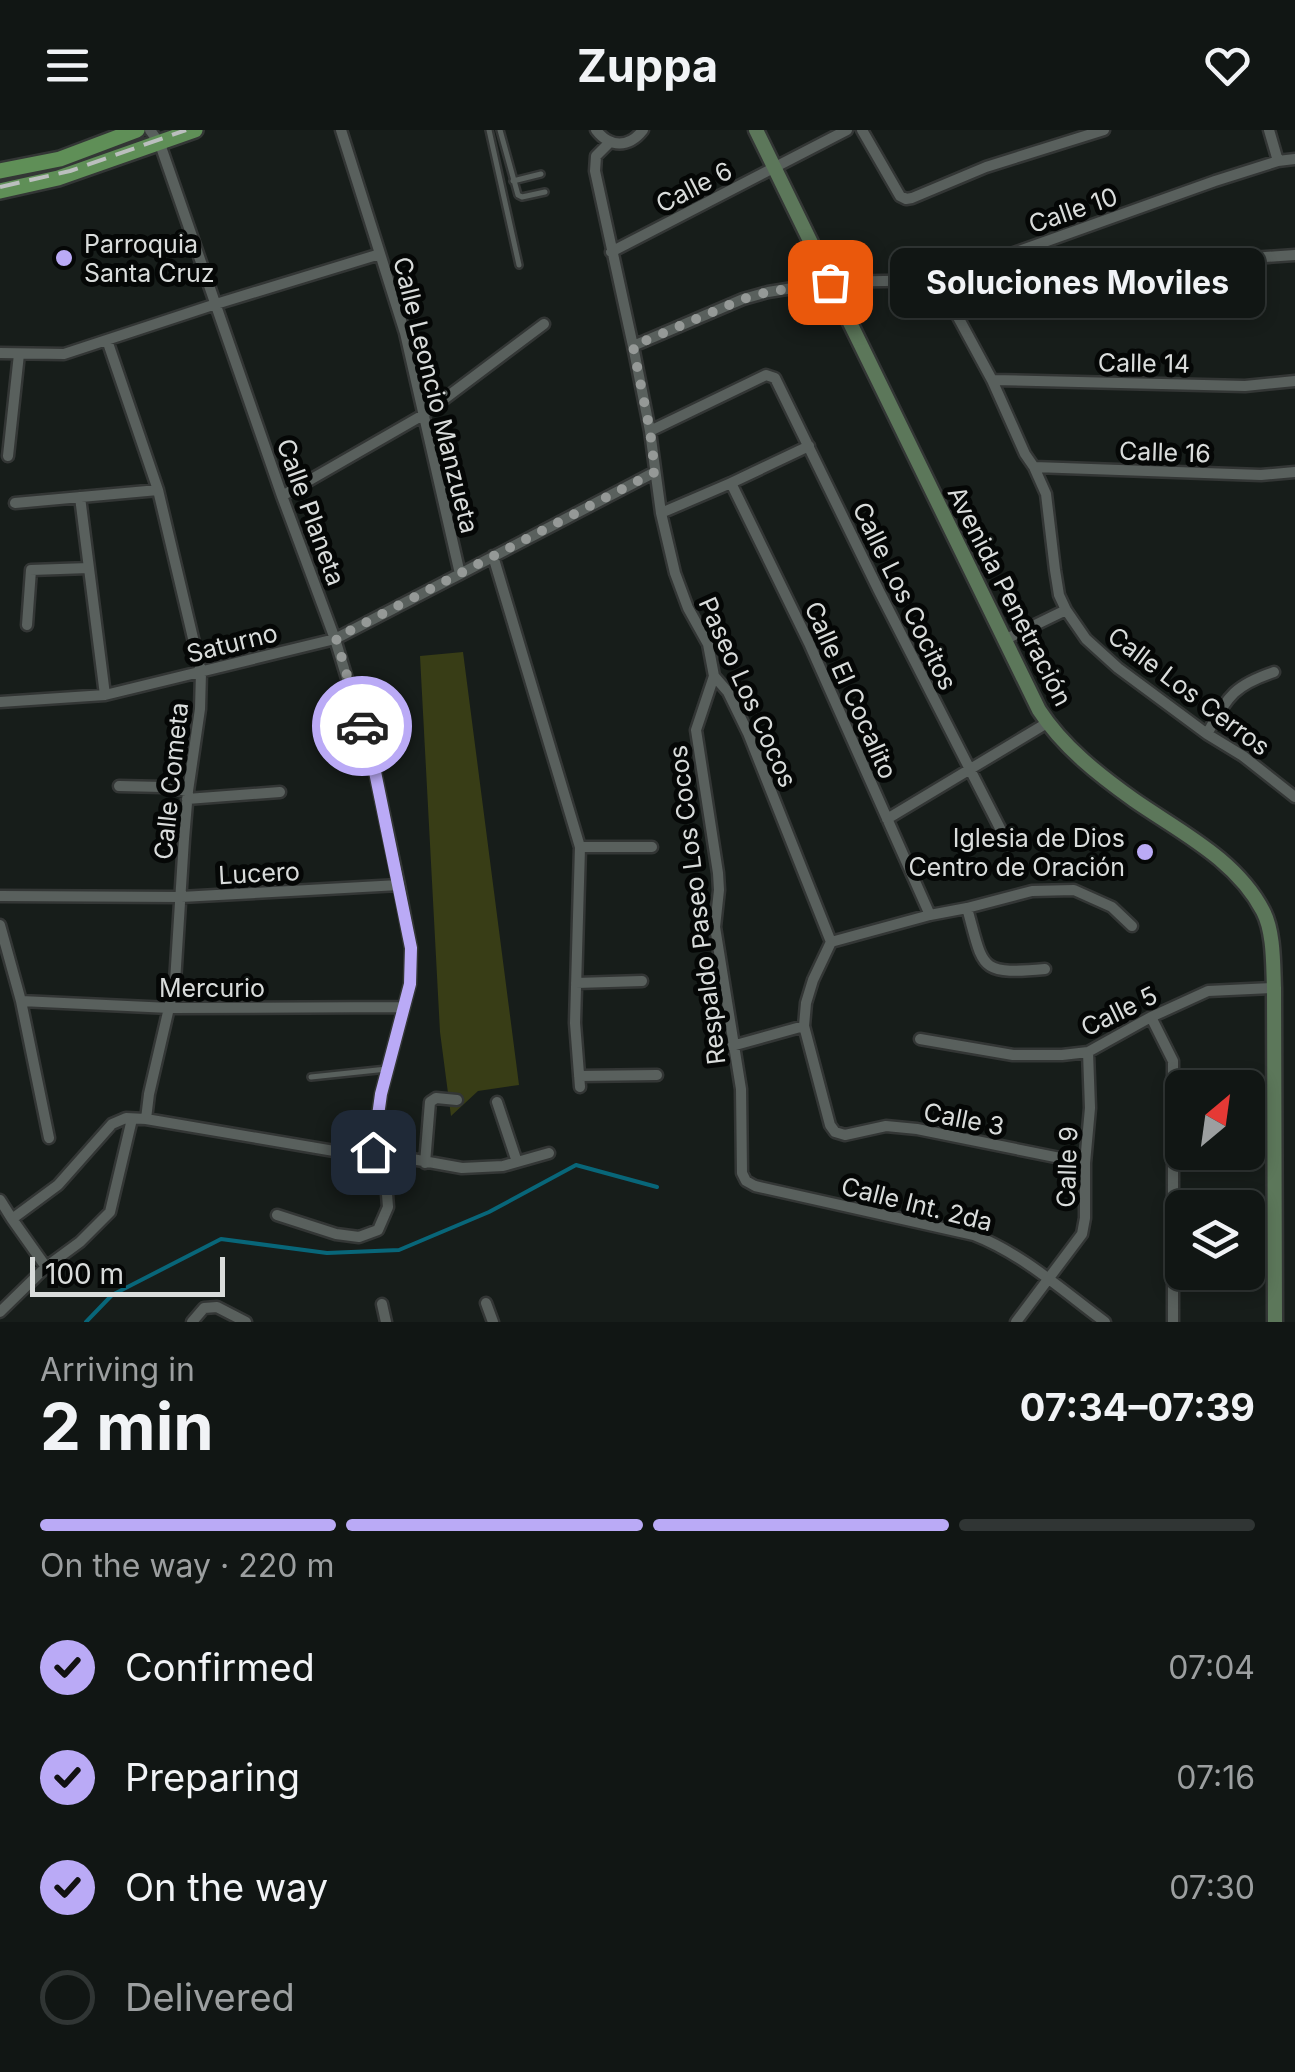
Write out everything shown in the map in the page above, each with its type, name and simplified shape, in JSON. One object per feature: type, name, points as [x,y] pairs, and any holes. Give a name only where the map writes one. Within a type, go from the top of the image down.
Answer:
[{"type":"main road","points":[[0,172],[60,159],[137,130]]},
{"type":"main road","points":[[0,191],[58,178],[155,137],[195,130]]},
{"type":"street","name":"Calle Leoncio Manzueta","points":[[341,130],[405,333],[460,574],[493,556],[580,847],[575,1023],[580,1081],[657,1075]]},
{"type":"street","points":[[596,130],[610,142],[627,143],[643,130]]},
{"type":"street","name":"Avenida Penetración","points":[[756,130],[1047,722],[1090,768],[1211,850],[1244,883],[1265,914],[1274,988],[1275,1322]]},
{"type":"street","name":"Calle 6","points":[[611,252],[847,130]]},
{"type":"street","points":[[862,130],[900,196],[906,199],[986,167],[1104,130]]},
{"type":"street","points":[[1268,130],[1278,161]]},
{"type":"street","name":"Calle Planeta","points":[[155,137],[336,638],[374,767],[411,948],[410,984],[381,1094],[379,1154],[388,1207],[378,1230],[358,1237],[336,1234],[277,1215]]},
{"type":"street","name":"Paseo Los Cocos","points":[[610,142],[596,156],[594,171],[650,431],[674,574],[708,644],[714,676],[728,692],[748,733],[831,942]]},
{"type":"street","name":"Calle 10","points":[[633,346],[768,292],[830,282],[938,280],[1278,161],[1295,159]]},
{"type":"street","points":[[0,353],[64,354],[380,254]]},
{"type":"street","points":[[938,280],[1295,255]]},
{"type":"street","name":"Calle Los Cerros","points":[[938,280],[992,380],[1046,494],[1057,582],[1066,610],[1086,639],[1118,668],[1295,797]]},
{"type":"street","points":[[282,496],[423,414],[544,324]]},
{"type":"street","name":"Calle Cometa","points":[[108,340],[158,490],[202,672],[188,795],[175,982],[146,1119]]},
{"type":"street","points":[[8,456],[18,354]]},
{"type":"street","name":"Calle Los Cocitos","points":[[650,431],[766,375],[776,378],[1006,840]]},
{"type":"street","name":"Calle 14","points":[[992,380],[1245,386],[1295,381]]},
{"type":"street","points":[[661,513],[809,446]]},
{"type":"street","name":"Calle 16","points":[[1034,467],[1261,475],[1295,472]]},
{"type":"street","points":[[493,556],[655,472]]},
{"type":"street","name":"Calle El Cocalito","points":[[731,483],[810,643],[930,914]]},
{"type":"street","points":[[15,503],[158,490]]},
{"type":"street","points":[[80,497],[105,695]]},
{"type":"street","points":[[27,624],[31,570],[89,568]]},
{"type":"street","name":"Saturno","points":[[0,702],[105,695],[336,638],[460,574]]},
{"type":"street","points":[[1004,640],[1066,610]]},
{"type":"street","points":[[1207,734],[1236,690],[1247,681],[1274,672]]},
{"type":"street","name":"Respaldo Paseo Los Cocos","points":[[714,676],[696,730],[720,890],[715,927],[741,1089],[742,1173],[755,1186]]},
{"type":"street","points":[[887,820],[1047,722]]},
{"type":"street","points":[[120,786],[162,787],[188,795],[280,792]]},
{"type":"street","points":[[580,847],[652,847]]},
{"type":"street","name":"Lucero","points":[[0,896],[181,897],[400,885]]},
{"type":"street","points":[[732,1046],[804,1026],[813,980],[831,942],[1032,891],[1074,890],[1112,907],[1132,926]]},
{"type":"street","points":[[967,908],[982,960],[994,969],[1014,972],[1045,969]]},
{"type":"street","points":[[0,925],[21,1001],[49,1138]]},
{"type":"street","points":[[576,983],[642,981]]},
{"type":"street","name":"Calle 5","points":[[920,1038],[1013,1055],[1088,1052],[1151,1017],[1208,992],[1274,988]]},
{"type":"street","name":"Mercurio","points":[[21,1001],[170,1008],[403,1007]]},
{"type":"street","points":[[1151,1017],[1174,1061],[1174,1322]]},
{"type":"street","name":"Calle 3","points":[[804,1026],[834,1132],[845,1135],[886,1126],[916,1129],[1085,1164]]},
{"type":"street","name":"Calle 9","points":[[1016,1322],[1082,1234],[1090,1108],[1088,1052]]},
{"type":"street","points":[[424,1163],[430,1102],[436,1098],[457,1100]]},
{"type":"street","points":[[496,1102],[516,1162]]},
{"type":"street","points":[[12,1219],[58,1185],[112,1124],[126,1118],[462,1168],[503,1166],[549,1153]]},
{"type":"street","points":[[0,1312],[46,1266],[80,1242],[110,1212],[132,1119]]},
{"type":"street","name":"Calle Int. 2da","points":[[755,1186],[974,1234],[1020,1257],[1105,1322]]},
{"type":"street","points":[[0,1200],[46,1266]]},
{"type":"street","points":[[486,1303],[493,1322]]},
{"type":"street","points":[[382,1304],[386,1322]]},
{"type":"street","points":[[192,1322],[204,1308],[218,1307],[246,1322]]},
{"type":"lane","points":[[489,130],[520,266]]},
{"type":"lane","points":[[500,130],[515,190],[522,197],[546,192]]},
{"type":"lane","points":[[513,181],[541,174]]},
{"type":"lane","points":[[311,1077],[388,1069]]},
{"type":"green space","points":[[463,652],[519,1085],[478,1091],[451,1116],[440,1032],[420,656]]},
{"type":"waterway","points":[[86,1322],[112,1295],[221,1239],[327,1253],[399,1250],[489,1212],[576,1165],[657,1187]]},
{"type":"railway","points":[[0,187],[70,171],[186,130]]},
{"type":"way so far","points":[[362,726],[336,638],[655,472],[633,346],[743,299],[830,282]]},
{"type":"place","name":"Parroquia Santa Cruz","points":[[64,258]]},
{"type":"place","name":"Soluciones Moviles","points":[[830,282]]},
{"type":"place","name":"Iglesia de Dios Centro de Oración","points":[[1145,852]]},
{"type":"route","points":[[362,726],[411,948],[410,984],[381,1094],[373,1152]]}]
